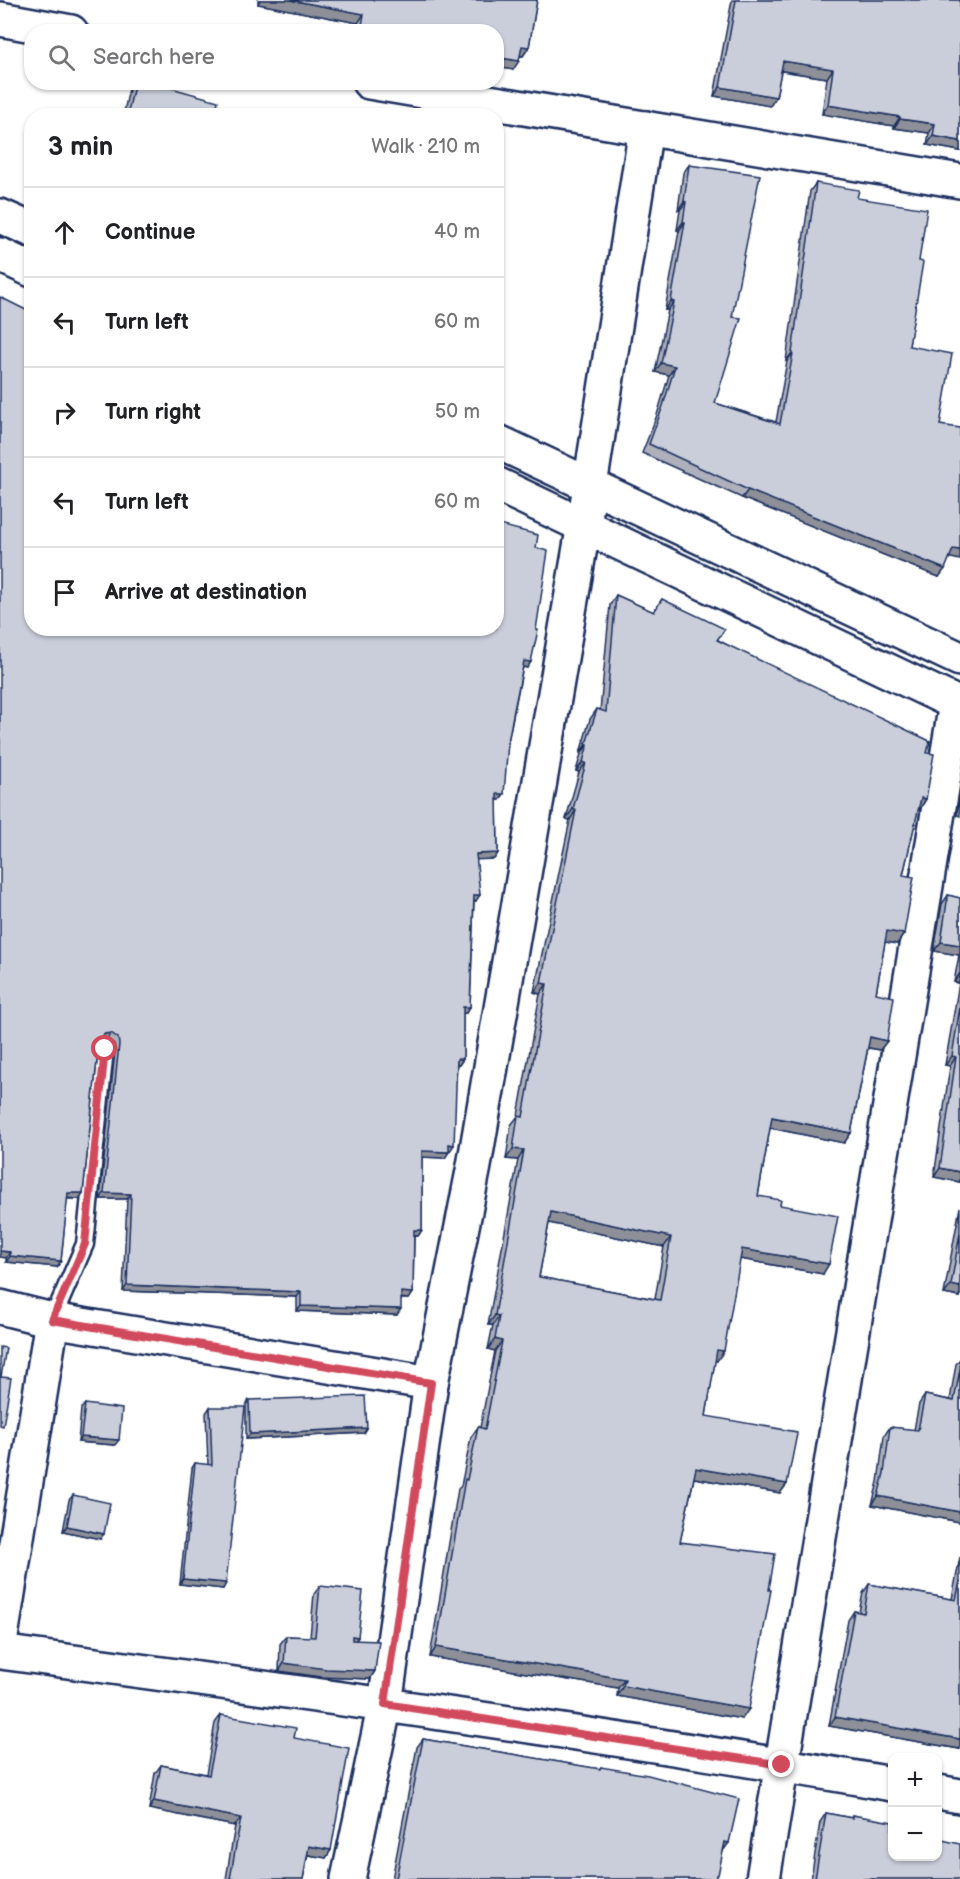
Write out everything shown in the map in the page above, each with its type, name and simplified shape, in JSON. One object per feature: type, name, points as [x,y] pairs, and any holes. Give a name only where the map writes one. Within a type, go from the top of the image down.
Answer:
[{"type":"street","points":[[0,19],[27,24]]},
{"type":"street","points":[[417,90],[960,181]]},
{"type":"street","points":[[348,1879],[385,1704],[431,1383],[474,1166],[584,524],[646,128]]},
{"type":"street","points":[[0,216],[24,226]]},
{"type":"street","points":[[0,255],[24,266]]},
{"type":"street","points":[[504,445],[960,659]]},
{"type":"street","points":[[504,488],[958,704],[764,1879]]},
{"type":"street","points":[[0,1307],[52,1320],[431,1383]]},
{"type":"street","points":[[0,1643],[52,1320]]},
{"type":"street","points":[[0,1652],[385,1704],[888,1783]]},
{"type":"street","points":[[942,1793],[960,1796]]},
{"type":"lane","points":[[52,1320],[85,1244],[105,1049]]},
{"type":"building","points":[[290,0],[537,0],[529,47],[522,46],[519,61],[504,58],[504,24],[362,24],[364,14]]},
{"type":"building","points":[[736,0],[960,0],[960,141],[933,136],[935,124],[828,105],[833,69],[783,61],[776,97],[720,87]]},
{"type":"building","points":[[133,90],[179,90],[218,101],[217,108],[129,108]]},
{"type":"building","points":[[689,165],[760,175],[732,317],[741,318],[715,403],[780,424],[793,353],[816,183],[859,190],[857,198],[927,209],[919,261],[923,262],[909,346],[952,354],[940,425],[960,428],[960,550],[953,549],[945,569],[748,490],[649,444],[675,366],[661,363],[674,302],[671,301],[685,222],[683,222],[686,202],[684,201]]},
{"type":"building","points":[[0,297],[24,309],[24,636],[504,636],[504,526],[538,535],[536,548],[548,551],[536,630],[538,630],[531,662],[524,661],[508,742],[504,794],[497,794],[498,853],[476,854],[480,895],[474,895],[470,1007],[463,1007],[463,1059],[457,1059],[454,1145],[449,1144],[449,1152],[422,1151],[422,1230],[414,1230],[413,1293],[401,1292],[401,1309],[301,1306],[301,1292],[127,1285],[131,1194],[104,1193],[119,1044],[118,1038],[111,1033],[104,1034],[99,1042],[83,1193],[68,1193],[61,1261],[10,1256],[10,1252],[0,1251]]},
{"type":"building","points":[[616,595],[654,612],[662,599],[725,629],[717,640],[930,741],[927,753],[934,754],[926,799],[921,798],[903,875],[914,877],[904,934],[887,931],[876,993],[894,997],[887,1041],[870,1037],[851,1133],[772,1117],[758,1196],[781,1200],[780,1205],[838,1216],[829,1264],[742,1249],[724,1351],[717,1350],[706,1416],[797,1432],[787,1484],[696,1468],[680,1542],[775,1554],[769,1590],[771,1590],[749,1709],[623,1686],[625,1679],[436,1647],[465,1479],[467,1480],[478,1427],[485,1429],[502,1341],[495,1339],[499,1316],[495,1315],[524,1150],[513,1149],[518,1116],[523,1117],[547,984],[541,983],[576,810],[573,809],[586,763],[583,762],[588,744],[586,744],[597,709],[606,712]],"holes":[[[551,1212],[671,1237],[660,1300],[539,1277]]]},
{"type":"building","points":[[948,895],[960,898],[960,945],[941,942]]},
{"type":"building","points":[[960,1007],[960,1172],[940,1168],[956,1057],[952,1056]]},
{"type":"building","points":[[960,1233],[960,1287],[951,1285]]},
{"type":"building","points":[[0,1347],[6,1348],[1,1377],[11,1378],[3,1426],[0,1425]]},
{"type":"building","points":[[960,1369],[960,1512],[878,1496],[884,1473],[890,1427],[918,1430],[925,1395],[954,1401]]},
{"type":"building","points":[[365,1396],[367,1428],[250,1434],[249,1400]]},
{"type":"building","points":[[85,1404],[122,1409],[119,1440],[81,1437]]},
{"type":"building","points":[[210,1407],[245,1407],[226,1583],[183,1579],[195,1463],[212,1465]]},
{"type":"building","points":[[73,1495],[110,1503],[104,1534],[67,1526]]},
{"type":"building","points":[[960,1581],[960,1739],[835,1717],[854,1611],[864,1613],[869,1584],[956,1600]]},
{"type":"building","points":[[320,1586],[363,1591],[358,1637],[352,1636],[352,1640],[379,1641],[375,1671],[326,1669],[284,1663],[286,1636],[315,1637]]},
{"type":"building","points":[[221,1715],[296,1728],[294,1738],[349,1748],[331,1850],[309,1846],[303,1879],[230,1879],[241,1818],[154,1801],[161,1765],[209,1775]]},
{"type":"building","points":[[423,1739],[648,1775],[739,1799],[729,1843],[725,1842],[718,1875],[715,1879],[396,1879]]},
{"type":"building","points":[[826,1813],[888,1821],[888,1861],[942,1861],[942,1840],[960,1844],[960,1879],[815,1879]]},
{"type":"route","points":[[105,1049],[85,1244],[52,1320],[431,1383],[385,1704],[782,1765]]}]
